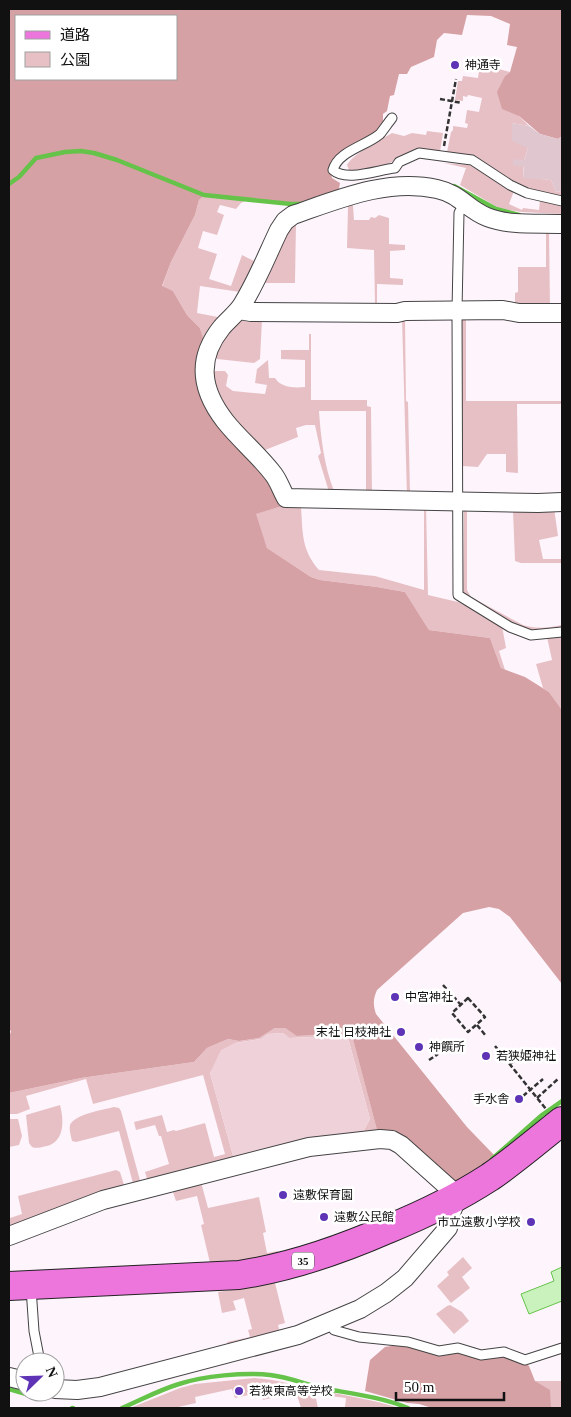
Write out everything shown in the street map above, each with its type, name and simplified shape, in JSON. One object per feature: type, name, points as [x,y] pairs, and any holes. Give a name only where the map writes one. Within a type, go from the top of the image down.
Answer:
[{"type":"main road","name":"35","points":[[20,1286],[211,1277],[266,1271],[314,1258],[360,1241],[437,1208],[506,1166],[556,1122]]},
{"type":"street","points":[[562,224],[503,221],[487,217],[472,209],[453,194],[397,177],[389,187],[351,196],[293,215],[285,221],[279,230],[248,296],[239,310],[233,314],[211,343],[204,365],[204,378],[213,403],[225,421],[275,476],[286,498],[562,502]]},
{"type":"street","points":[[239,310],[251,312],[397,313],[405,310],[503,310],[519,313],[562,313]]},
{"type":"street","points":[[9,1236],[103,1200],[309,1147],[363,1141],[392,1140],[458,1196],[451,1213],[448,1228],[405,1278],[375,1301],[330,1322],[281,1340],[100,1387],[65,1389]]},
{"type":"lane","points":[[392,118],[380,134],[347,153],[335,163],[333,170],[338,175],[397,177],[398,162],[419,153],[472,160],[510,185],[527,193],[562,201]]},
{"type":"lane","points":[[465,202],[459,213],[457,310],[458,595],[510,627],[531,635],[562,632]]},
{"type":"lane","points":[[20,1286],[34,1331],[38,1352]]},
{"type":"lane","points":[[330,1322],[334,1330],[342,1333],[359,1337],[408,1342],[439,1351],[458,1348],[481,1355],[504,1352],[525,1360],[562,1348]]},
{"type":"path","points":[[443,157],[456,79]]},
{"type":"path","points":[[440,99],[462,103]]},
{"type":"path","points":[[443,985],[461,1005]]},
{"type":"path","points":[[468,998],[485,1017],[477,1024],[468,1032],[452,1013],[468,998]]},
{"type":"path","points":[[477,1024],[486,1036]]},
{"type":"path","points":[[495,1046],[556,1122]]},
{"type":"path","points":[[429,1060],[438,1054]]},
{"type":"path","points":[[510,1064],[518,1058]]},
{"type":"path","points":[[523,1096],[542,1079]]},
{"type":"path","points":[[536,1098],[558,1079]]},
{"type":"green space","points":[[480,64],[510,72],[505,76],[519,116],[529,126],[512,123],[528,148],[524,160],[523,177],[551,180],[556,192],[562,191],[562,198],[529,190],[513,183],[472,157],[447,152],[453,126],[467,128],[468,124],[465,123],[467,110],[479,112],[482,98],[468,95],[467,97],[463,96],[463,101],[455,100],[458,81],[462,81],[463,76],[478,78]]},
{"type":"green space","points":[[427,131],[443,133],[440,152],[419,150],[396,159],[389,164],[356,171],[349,170],[347,165],[355,156],[392,133],[404,136],[412,133],[426,135]]},
{"type":"green space","points":[[444,163],[470,165],[514,191],[509,204],[522,210],[523,208],[539,210],[540,201],[562,205],[562,214],[522,212],[497,207],[460,185],[466,168]]},
{"type":"green space","points":[[205,195],[247,200],[236,209],[220,205],[217,212],[224,215],[217,235],[203,231],[198,248],[217,254],[209,279],[231,286],[242,255],[258,263],[240,292],[200,286],[197,313],[218,317],[220,322],[206,354],[200,328],[187,315],[173,291],[162,287],[171,262],[195,215],[199,200]]},
{"type":"green space","points":[[351,202],[354,220],[369,220],[371,217],[375,218],[379,215],[389,218],[389,244],[405,245],[405,250],[390,251],[390,278],[403,279],[403,285],[377,284],[377,308],[250,307],[293,220]],"holes":[[[348,206],[347,248],[374,250],[375,305],[254,305],[264,283],[295,283],[296,223]]]},
{"type":"green space","points":[[546,229],[549,229],[550,306],[515,308],[515,293],[518,292],[518,267],[546,267]]},
{"type":"green space","points":[[453,317],[455,497],[407,496],[402,318]],"holes":[[[450,318],[452,322],[453,494],[410,494],[405,319]]]},
{"type":"green space","points":[[461,317],[468,318],[466,320],[466,401],[562,401],[562,404],[517,404],[518,473],[506,472],[506,454],[487,454],[478,467],[462,466]]},
{"type":"green space","points":[[235,318],[262,320],[260,359],[254,363],[217,359],[214,352]]},
{"type":"green space","points":[[309,334],[311,334],[311,400],[367,400],[367,406],[371,407],[372,496],[330,495],[318,456],[321,453],[315,425],[296,428],[298,437],[260,452],[228,419],[208,371],[225,371],[228,375],[226,386],[233,391],[265,394],[267,385],[255,383],[257,369],[268,360],[269,378],[275,378],[281,384],[288,387],[305,387],[305,360],[281,359],[281,350],[309,350]],"holes":[[[319,411],[366,411],[366,491],[334,491],[324,452]]]},
{"type":"green space","points":[[286,505],[426,505],[428,595],[458,602],[502,626],[506,648],[499,651],[505,670],[501,668],[490,638],[429,630],[405,592],[320,580],[311,577],[267,548],[255,514]],"holes":[[[301,507],[424,508],[424,590],[375,576],[319,570],[306,548]]]},
{"type":"green space","points":[[464,507],[554,508],[558,536],[539,540],[543,559],[562,559],[562,563],[521,563],[515,561],[513,511],[469,508],[467,510],[467,590],[471,597],[523,625],[542,628],[562,625],[562,629],[531,632],[511,624],[468,598],[463,592]]},
{"type":"green space","points":[[562,635],[562,710],[549,692],[543,688],[536,664],[552,660],[547,637]]},
{"type":"green space","points":[[275,1028],[285,1028],[298,1036],[337,1034],[353,1038],[378,1134],[363,1132],[370,1119],[348,1038],[336,1036],[289,1038],[283,1033],[268,1034],[261,1039],[235,1043],[210,1073],[234,1159],[148,1182],[145,1172],[169,1164],[161,1136],[159,1136],[155,1125],[136,1130],[134,1122],[162,1115],[167,1132],[205,1123],[214,1157],[225,1154],[203,1075],[93,1104],[86,1079],[26,1096],[30,1109],[17,1114],[9,1114],[9,1093],[81,1078],[194,1062],[207,1048],[228,1039],[239,1041],[259,1038]]},
{"type":"green space","points":[[60,1105],[62,1129],[57,1140],[47,1146],[32,1147],[29,1143],[26,1115]]},
{"type":"green space","points":[[114,1107],[119,1108],[121,1111],[141,1184],[134,1187],[119,1131],[76,1142],[72,1141],[70,1133],[70,1125],[77,1118]]},
{"type":"green space","points":[[9,1119],[18,1119],[22,1136],[19,1145],[9,1147]]},
{"type":"green space","points":[[116,1170],[120,1172],[125,1188],[10,1229],[10,1218],[22,1214],[18,1196]]},
{"type":"green space","points":[[201,1182],[208,1208],[259,1197],[266,1232],[263,1233],[267,1253],[278,1251],[279,1257],[211,1267],[201,1225],[204,1224],[197,1196],[176,1201],[172,1189]]},
{"type":"green space","points":[[463,1257],[472,1268],[462,1277],[470,1288],[451,1303],[437,1286],[449,1275],[447,1272]]},
{"type":"green space","points":[[275,1283],[285,1323],[278,1325],[281,1336],[229,1348],[227,1342],[250,1337],[248,1330],[252,1329],[244,1298],[233,1301],[236,1310],[222,1313],[218,1292]]},
{"type":"green space","points":[[450,1305],[462,1312],[469,1321],[454,1334],[436,1314]]},
{"type":"green space","points":[[254,1378],[279,1381],[399,1408],[345,1407],[346,1398],[315,1394],[318,1408],[301,1408],[296,1392],[263,1400],[261,1392],[235,1398],[232,1389],[195,1397],[196,1403],[174,1408],[130,1408],[195,1384]]},
{"type":"green space","points":[[535,1381],[562,1381],[562,1408],[550,1408]]},
{"type":"shaded area","points":[[9,9],[562,9],[562,136],[558,139],[540,134],[519,116],[502,109],[497,92],[505,76],[510,72],[517,47],[507,45],[510,24],[491,16],[467,15],[462,35],[444,33],[437,40],[434,57],[411,67],[407,74],[399,74],[394,95],[390,96],[387,111],[383,114],[383,124],[380,131],[330,169],[332,178],[340,183],[338,194],[304,204],[205,195],[199,200],[195,215],[171,262],[162,286],[173,291],[187,315],[200,328],[204,342],[203,367],[240,442],[286,505],[256,514],[267,548],[311,577],[320,580],[405,592],[429,630],[490,638],[501,668],[525,677],[549,692],[562,710],[562,984],[510,917],[499,909],[489,907],[463,913],[377,990],[374,999],[376,1014],[467,1127],[495,1156],[477,1170],[453,1184],[378,1134],[353,1039],[337,1034],[297,1036],[285,1028],[275,1028],[259,1038],[239,1041],[228,1039],[207,1048],[194,1062],[81,1078],[9,1093],[9,1038],[11,1031],[9,1029]]},
{"type":"shaded area","points":[[512,123],[529,126],[540,134],[558,139],[562,136],[562,191],[556,192],[551,180],[523,178],[524,167],[513,165],[513,159],[524,160],[528,148],[512,141]]},
{"type":"shaded area","points":[[283,1033],[289,1038],[336,1036],[348,1038],[370,1119],[363,1132],[312,1138],[234,1159],[210,1073],[221,1050],[235,1043],[261,1039],[268,1034]]},
{"type":"shaded area","points":[[562,1267],[562,1301],[529,1314],[521,1294],[554,1281],[551,1272]]},
{"type":"shaded area","points":[[397,1345],[504,1355],[524,1362],[529,1366],[535,1381],[550,1390],[551,1408],[432,1408],[365,1391],[370,1360],[385,1347]]},
{"type":"waterway","points":[[9,184],[19,177],[36,158],[81,151],[117,160],[204,195],[303,204]]},
{"type":"waterway","points":[[454,186],[496,209],[519,215]]},
{"type":"waterway","points":[[492,1159],[542,1115],[562,1101]]},
{"type":"waterway","points":[[122,1408],[164,1389],[189,1381],[237,1374],[284,1377],[326,1389],[378,1398],[408,1408]]},
{"type":"waterway","points":[[9,1389],[15,1391]]},
{"type":"place","name":"神通寺","points":[[455,65]]},
{"type":"place","name":"中宮神社","points":[[395,997]]},
{"type":"place","name":"末社 日枝神社","points":[[401,1032]]},
{"type":"place","name":"神饌所","points":[[419,1047]]},
{"type":"place","name":"若狭姫神社","points":[[486,1056]]},
{"type":"place","name":"手水舎","points":[[519,1099]]},
{"type":"place","name":"遠敷保育園","points":[[283,1195]]},
{"type":"place","name":"遠敷公民館","points":[[324,1217]]},
{"type":"place","name":"市立遠敷小学校","points":[[531,1222]]},
{"type":"place","name":"若狭東高等学校","points":[[239,1391]]}]
